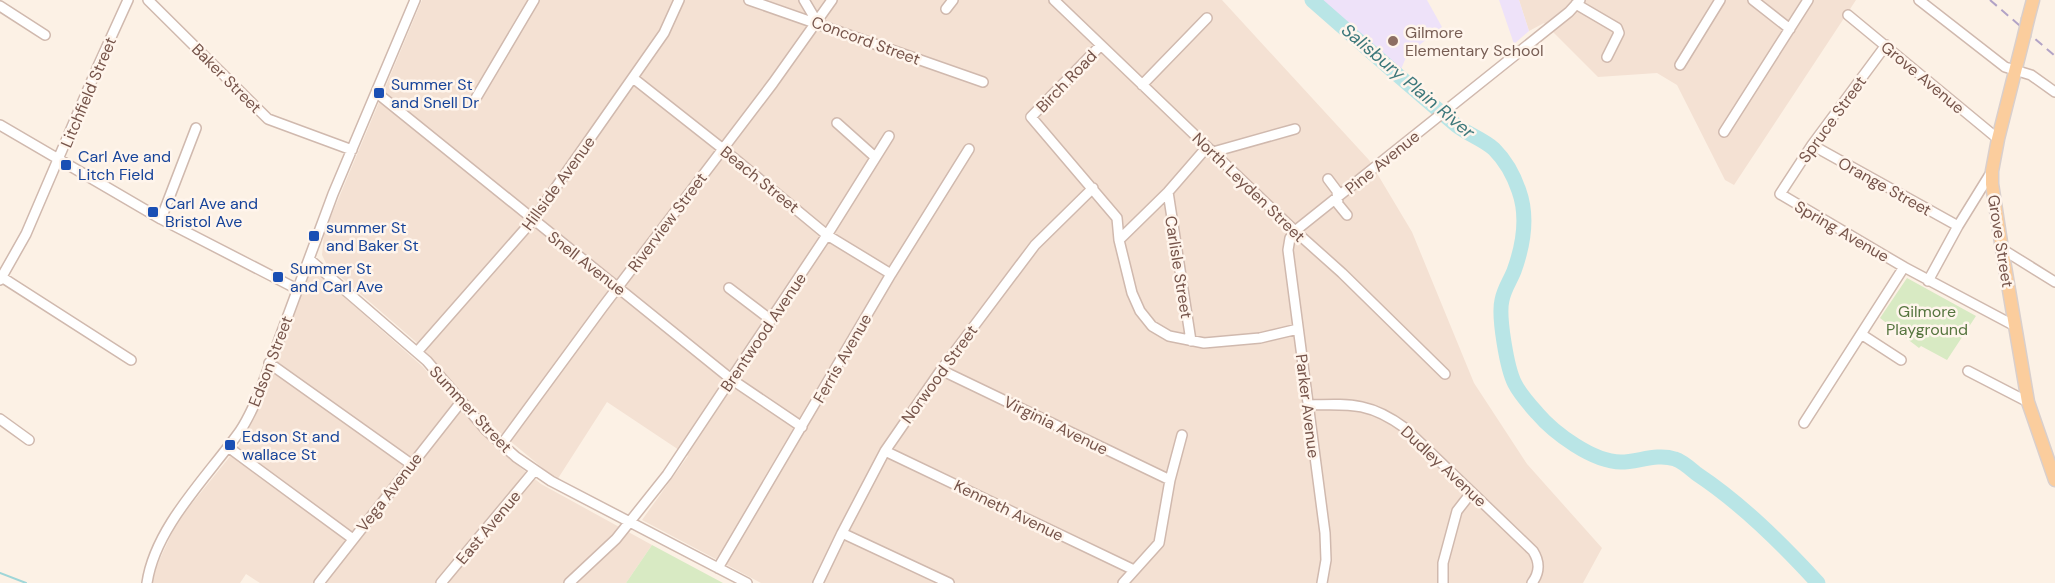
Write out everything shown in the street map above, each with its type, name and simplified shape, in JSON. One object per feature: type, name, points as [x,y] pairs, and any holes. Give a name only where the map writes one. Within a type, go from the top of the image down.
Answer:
[{"type":"main road","name":"Grove Street","points":[[2033,0],[1992,171],[2002,249],[2028,402],[2055,480]]},
{"type":"street","name":"Litchfield Street","points":[[1,278],[26,234],[128,0]]},
{"type":"street","name":"Baker Street","points":[[148,0],[268,119],[352,150]]},
{"type":"street","points":[[0,125],[161,219],[297,289],[415,0]]},
{"type":"street","points":[[476,98],[534,0]]},
{"type":"street","name":"Hillside Avenue","points":[[417,352],[533,220],[664,33],[679,0]]},
{"type":"street","name":"Concord Street","points":[[749,0],[983,82]]},
{"type":"street","points":[[804,0],[817,22]]},
{"type":"street","name":"Riverview Street","points":[[502,444],[832,0]]},
{"type":"street","points":[[946,9],[953,0]]},
{"type":"street","name":"North Leyden Street","points":[[1054,0],[1445,374]]},
{"type":"street","points":[[1680,65],[1720,0]]},
{"type":"street","points":[[1754,0],[1790,29]]},
{"type":"street","points":[[1724,132],[1808,0]]},
{"type":"street","points":[[1919,0],[2006,67],[2031,75],[2055,92]]},
{"type":"street","points":[[1578,2],[1617,28],[1618,37],[1607,57]]},
{"type":"street","name":"Pine Avenue","points":[[1295,231],[1578,2]]},
{"type":"street","points":[[0,6],[45,35]]},
{"type":"street","name":"Grove Avenue","points":[[1848,15],[1998,139]]},
{"type":"street","points":[[1142,85],[1207,18]]},
{"type":"street","name":"Birch Road","points":[[1093,188],[1031,117],[1101,45]]},
{"type":"street","name":"Spruce Street","points":[[1780,194],[1812,145],[1886,45]]},
{"type":"street","name":"Beach Street","points":[[633,78],[827,235],[891,274]]},
{"type":"street","name":"Snell Avenue","points":[[377,93],[731,379],[802,427]]},
{"type":"street","points":[[837,123],[875,157]]},
{"type":"street","points":[[161,219],[196,128]]},
{"type":"street","points":[[1119,240],[1210,150],[1295,129]]},
{"type":"street","name":"Brentwood Avenue","points":[[569,583],[630,523],[681,456],[827,235],[889,136]]},
{"type":"street","name":"Orange Street","points":[[1812,145],[1958,226]]},
{"type":"street","name":"Ferris Avenue","points":[[718,568],[891,274],[969,149]]},
{"type":"street","points":[[1928,281],[1992,171]]},
{"type":"street","points":[[1328,179],[1337,191],[1338,204],[1347,216]]},
{"type":"street","points":[[1093,188],[1117,218],[1119,240],[1132,293],[1143,316],[1152,326],[1163,333],[1191,341],[1211,343],[1260,338],[1298,329]]},
{"type":"street","name":"Norwood Street","points":[[818,583],[885,451],[941,370],[1035,245],[1093,188]]},
{"type":"street","name":"Carlisle Street","points":[[1168,192],[1191,341]]},
{"type":"street","name":"Spring Avenue","points":[[1780,194],[1928,281],[2015,326]]},
{"type":"street","name":"Parker Avenue","points":[[1295,231],[1290,238],[1288,250],[1325,533],[1326,560],[1322,583]]},
{"type":"street","points":[[2002,249],[2055,282]]},
{"type":"street","name":"Summer Street","points":[[309,259],[427,361],[502,444],[551,482],[747,583]]},
{"type":"street","name":"Spring Avenue","points":[[1804,423],[1904,267]]},
{"type":"street","points":[[1,278],[131,360]]},
{"type":"street","points":[[729,288],[771,320]]},
{"type":"street","name":"Edson Street","points":[[147,583],[149,570],[168,528],[242,429],[257,399],[297,289]]},
{"type":"street","points":[[1861,334],[1901,360]]},
{"type":"street","points":[[269,363],[411,464]]},
{"type":"street","name":"Virginia Avenue","points":[[941,370],[1170,480]]},
{"type":"street","points":[[1968,370],[2028,402]]},
{"type":"street","name":"Vega Avenue","points":[[319,583],[462,402]]},
{"type":"street","name":"Dudley Avenue","points":[[1309,405],[1360,405],[1387,415],[1414,436],[1531,549],[1537,557],[1538,566],[1532,583]]},
{"type":"street","points":[[0,420],[29,440]]},
{"type":"street","points":[[1123,583],[1159,543],[1170,480],[1182,435]]},
{"type":"street","points":[[228,447],[353,538]]},
{"type":"street","name":"Kenneth Avenue","points":[[885,451],[1134,570]]},
{"type":"street","name":"East Avenue","points":[[441,583],[535,470]]},
{"type":"street","points":[[1443,583],[1443,563],[1457,511],[1471,493]]},
{"type":"street","points":[[842,533],[949,583]]},
{"type":"shaded area","points":[[422,0],[1222,0],[1369,160],[1412,232],[1474,383],[1527,464],[1602,548],[1583,583],[761,583],[642,520],[688,456],[607,402],[557,480],[491,425],[415,341],[327,265],[322,255],[324,233]]},
{"type":"shaded area","name":"Gilmore Elementary School","points":[[1314,0],[1427,0],[1442,27],[1407,55],[1399,74]]},
{"type":"shaded area","name":"Gilmore Elementary School","points":[[1499,0],[1519,0],[1529,31],[1514,44]]},
{"type":"shaded area","points":[[1519,0],[1856,0],[1734,185],[1725,180],[1677,85],[1657,73],[1598,77],[1544,23],[1529,31]]},
{"type":"shaded area","points":[[318,274],[422,366],[496,448],[541,484],[652,545],[626,583],[260,583],[246,574],[240,583],[152,583],[152,576],[177,522],[240,444],[308,277]]},
{"type":"green space","name":"Gilmore Playground","points":[[1907,278],[1976,316],[1947,360],[1921,346],[1919,348],[1880,318]]},
{"type":"green space","points":[[652,545],[723,583],[626,583]]},
{"type":"waterway","name":"Salisbury Plain River","points":[[1312,0],[1456,125],[1494,149],[1512,174],[1522,201],[1524,221],[1517,261],[1503,296],[1501,308],[1504,342],[1515,384],[1544,421],[1575,445],[1610,461],[1627,462],[1654,457],[1668,457],[1681,461],[1745,511],[1818,583]]},
{"type":"waterway","points":[[0,573],[26,583]]},
{"type":"railway","points":[[1990,0],[2055,56]]},
{"type":"place","name":"Gilmore Elementary School","points":[[1393,41]]},
{"type":"place","name":"Summer St and Snell Dr","points":[[379,93]]},
{"type":"place","name":"Carl Ave and Litch Field","points":[[66,165]]},
{"type":"place","name":"Carl Ave and Bristol Ave","points":[[153,212]]},
{"type":"place","name":"summer St and Baker St","points":[[314,236]]},
{"type":"place","name":"Summer St and Carl Ave","points":[[278,277]]},
{"type":"place","name":"Edson St and wallace St","points":[[230,445]]}]
